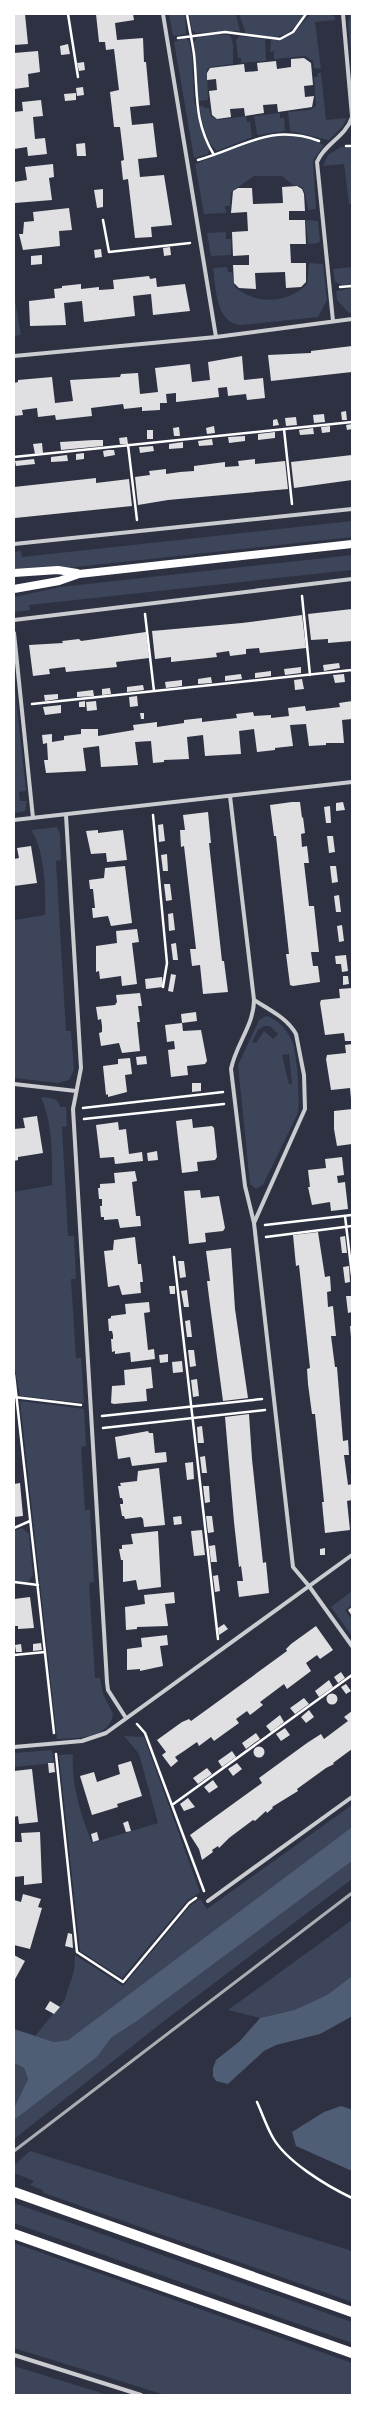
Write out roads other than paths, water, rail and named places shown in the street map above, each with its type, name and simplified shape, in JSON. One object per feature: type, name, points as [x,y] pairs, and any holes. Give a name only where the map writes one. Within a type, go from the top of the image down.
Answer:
[{"type":"main road","points":[[14,589],[59,581],[79,574],[352,544]]},
{"type":"main road","points":[[14,573],[58,570],[79,574]]},
{"type":"main road","points":[[15,2192],[352,2312]]},
{"type":"main road","points":[[14,2234],[352,2353]]},
{"type":"street","points":[[164,14],[216,337]]},
{"type":"street","points":[[334,321],[316,172],[319,156],[346,131],[352,117],[342,14]]},
{"type":"street","points":[[14,356],[216,337],[352,319]]},
{"type":"street","points":[[14,544],[352,509]]},
{"type":"street","points":[[14,620],[352,580]]},
{"type":"street","points":[[14,633],[33,818]]},
{"type":"street","points":[[14,820],[352,782]]},
{"type":"street","points":[[230,796],[254,1000],[253,1017],[233,1062],[234,1091],[245,1186],[256,1238],[293,1568],[309,1586],[352,1646]]},
{"type":"street","points":[[66,814],[81,1068],[73,1109],[107,1682],[108,1690],[126,1718]]},
{"type":"street","points":[[254,1000],[282,1017],[292,1026],[296,1034],[306,1098],[301,1121],[254,1224]]},
{"type":"street","points":[[14,1084],[76,1091]]},
{"type":"street","points":[[14,1747],[55,1744],[96,1738],[106,1733],[352,1555]]},
{"type":"street","points":[[208,1901],[352,1797]]},
{"type":"street","points":[[14,2355],[141,2395]]},
{"type":"railway","points":[[14,2151],[352,1893]]}]
